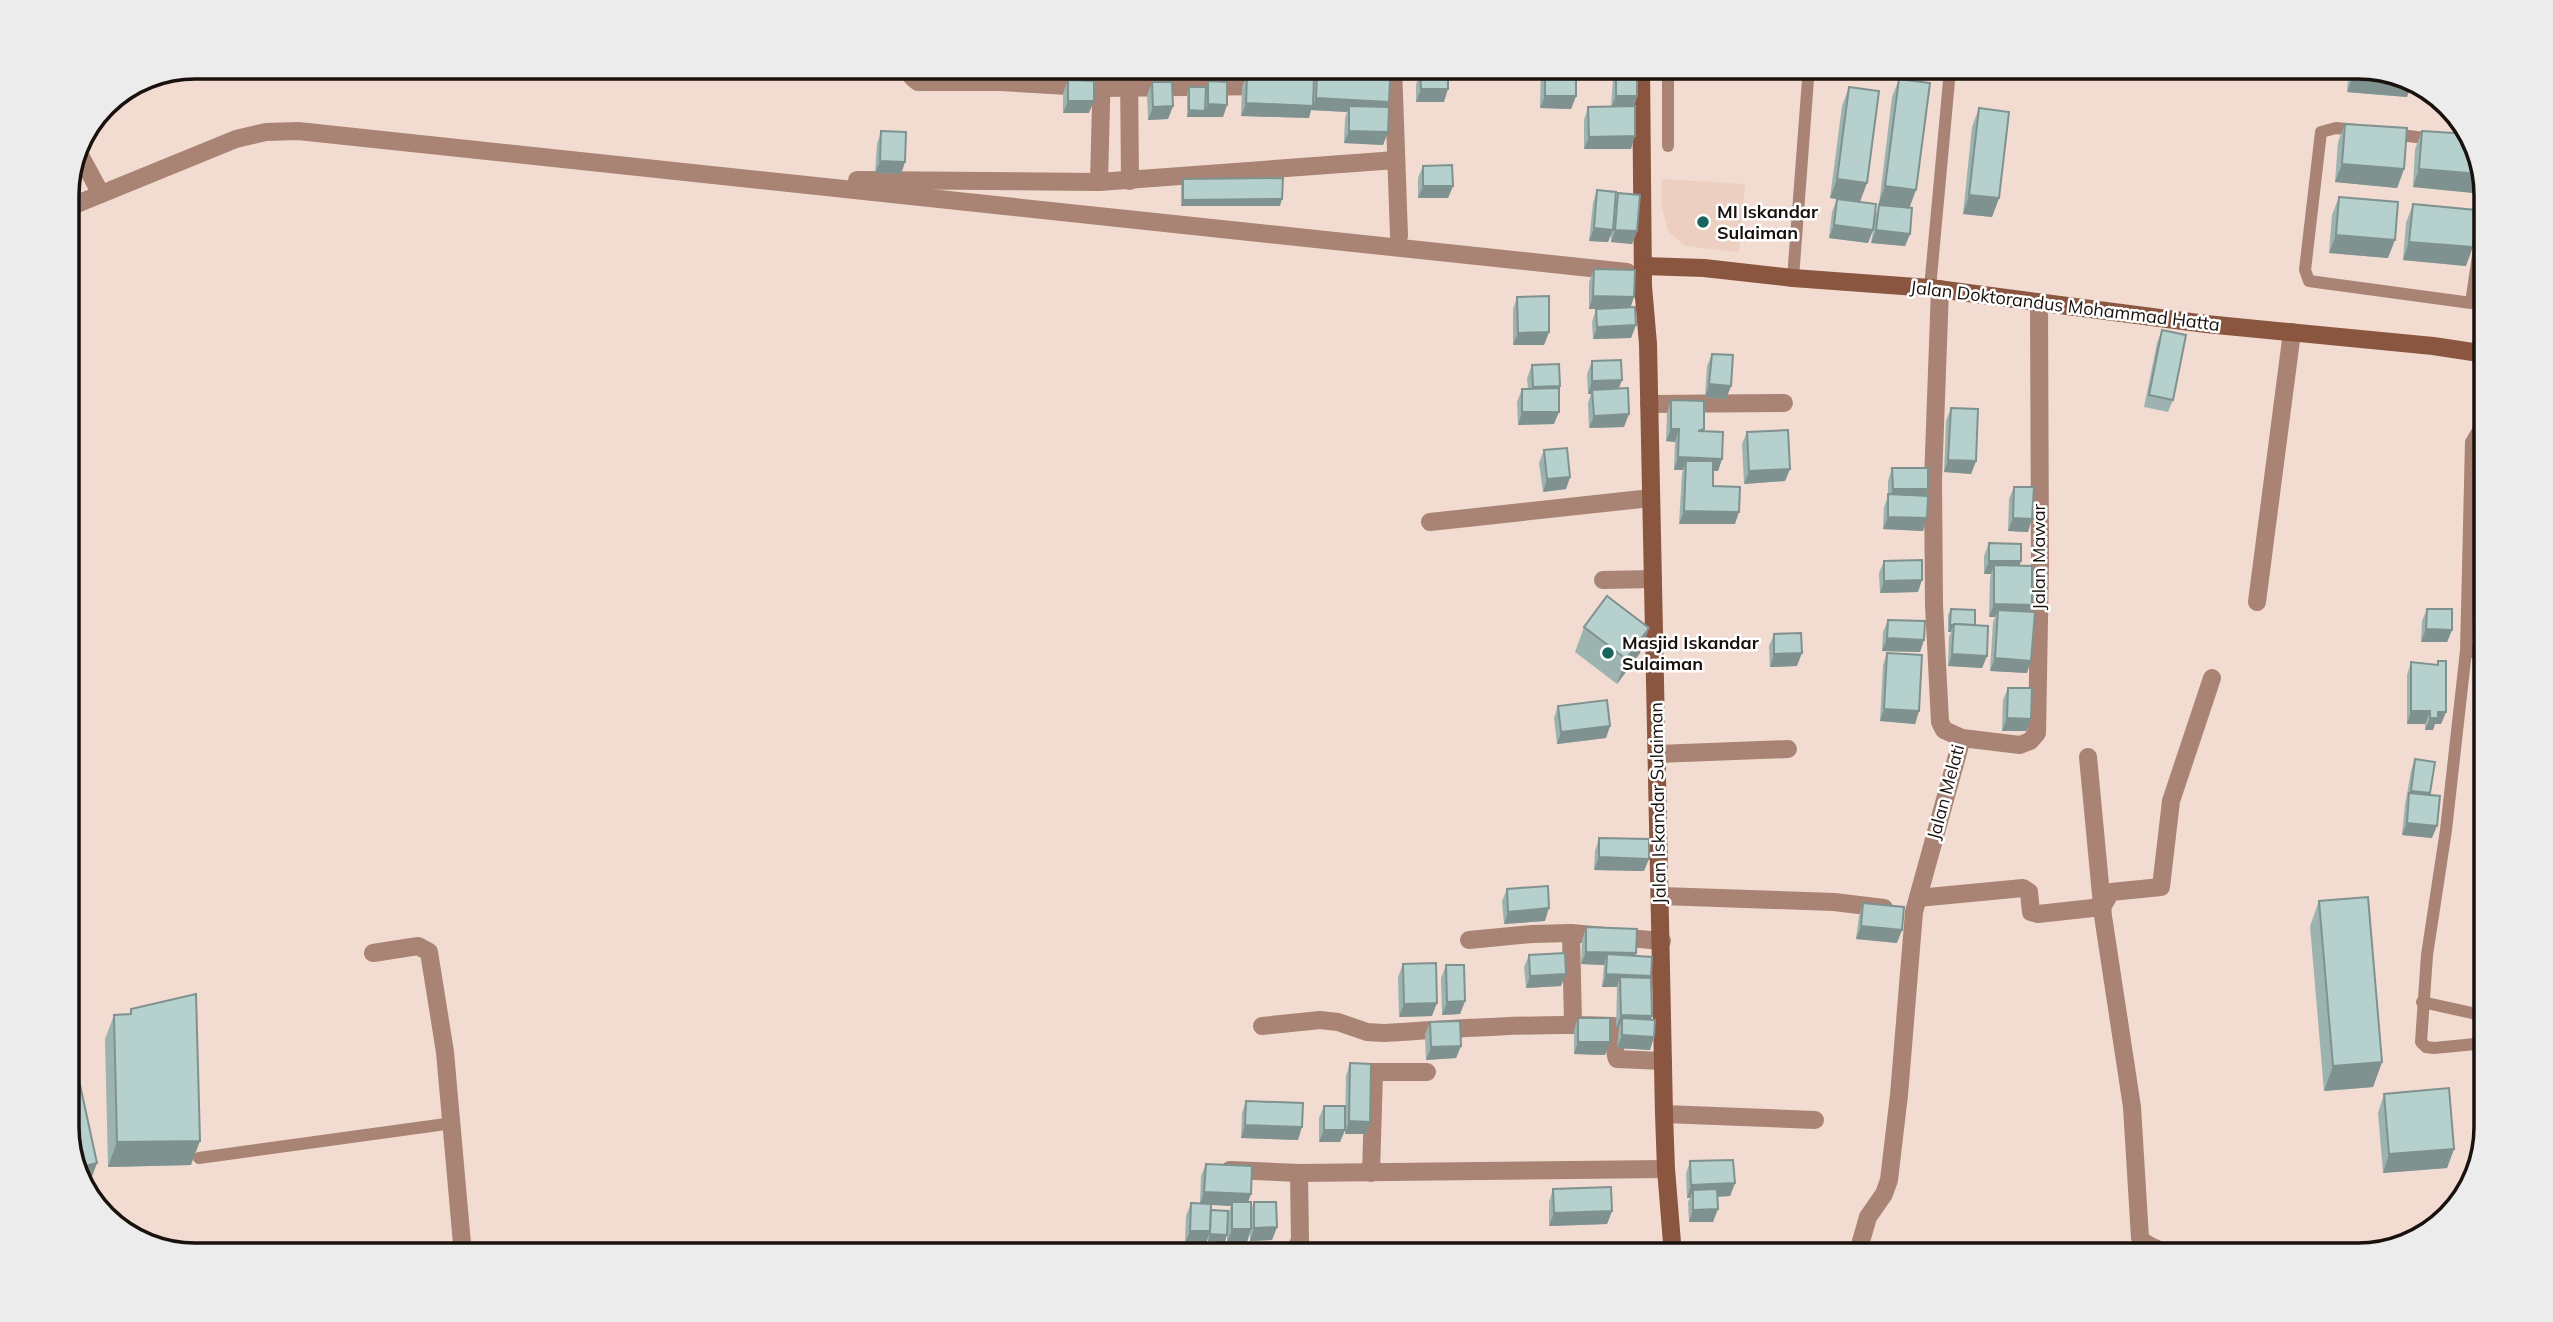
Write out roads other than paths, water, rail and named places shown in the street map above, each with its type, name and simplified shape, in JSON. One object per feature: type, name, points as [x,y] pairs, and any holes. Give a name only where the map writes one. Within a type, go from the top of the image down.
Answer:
[{"type":"street","points":[[914,79],[918,82],[949,79]]},
{"type":"street","points":[[1036,79],[1102,88],[1282,85]]},
{"type":"street","points":[[1099,182],[1102,79]]},
{"type":"street","points":[[1129,79],[1130,181]]},
{"type":"street","points":[[1389,79],[1399,236]]},
{"type":"street","name":"Jalan Iskandar Sulaiman","points":[[1641,79],[1664,1114],[1673,1243]]},
{"type":"street","points":[[79,203],[236,139],[266,132],[298,131],[1051,213],[1644,270]]},
{"type":"street","points":[[857,180],[1130,181],[1396,160]]},
{"type":"street","points":[[84,163],[102,194]]},
{"type":"street","name":"Jalan Doktorandus Mohammad Hatta","points":[[1644,270],[1704,268],[1793,278],[1935,288],[2206,324],[2433,345],[2474,352]]},
{"type":"street","name":"Jalan Melati","points":[[1860,1243],[1868,1217],[1884,1194],[1889,1180],[1916,905],[1962,738],[1944,730],[1940,722],[1934,605],[1935,288]]},
{"type":"street","name":"Jalan Mawar","points":[[1962,738],[2020,745],[2030,741],[2037,733],[2040,563],[2039,302]]},
{"type":"street","points":[[2257,602],[2292,332]]},
{"type":"street","points":[[1648,404],[1784,403]]},
{"type":"street","points":[[1430,522],[1651,498]]},
{"type":"street","points":[[1603,580],[1653,579]]},
{"type":"street","points":[[2102,907],[2111,892],[2161,887],[2171,801],[2212,678]]},
{"type":"street","points":[[1657,754],[1788,749]]},
{"type":"street","points":[[2088,758],[2102,907],[2132,1107],[2140,1238],[2145,1243]]},
{"type":"street","points":[[1661,896],[1916,905],[2024,888],[2029,892],[2031,912],[2035,913],[2102,907]]},
{"type":"street","points":[[1571,933],[1573,1023]]},
{"type":"street","points":[[1469,940],[1571,933],[1662,941]]},
{"type":"street","points":[[373,953],[418,946],[429,952],[446,1052],[462,1243]]},
{"type":"street","points":[[1262,1026],[1320,1020],[1338,1022],[1367,1032],[1384,1033],[1495,1025],[1573,1023],[1614,1026],[1617,1059],[1663,1061]]},
{"type":"street","points":[[1350,1072],[1427,1072]]},
{"type":"street","points":[[1371,1173],[1374,1072]]},
{"type":"street","points":[[1664,1114],[1815,1120]]},
{"type":"street","points":[[1220,1169],[1371,1173],[1666,1169]]},
{"type":"street","points":[[1299,1173],[1299,1243]]},
{"type":"lane","points":[[1668,79],[1668,146]]},
{"type":"lane","points":[[1793,278],[1808,79]]},
{"type":"lane","points":[[1935,288],[1948,79]]},
{"type":"lane","points":[[2444,140],[2336,128],[2321,132],[2305,270],[2309,281],[2472,303],[2474,288]]},
{"type":"lane","points":[[2474,437],[2471,442],[2466,651],[2422,1002],[2421,1042],[2426,1047],[2474,1044]]},
{"type":"lane","points":[[2466,651],[2474,652]]},
{"type":"lane","points":[[2422,1002],[2474,1013]]},
{"type":"lane","points":[[199,1158],[453,1124]]},
{"type":"place","name":"MI Iskandar Sulaiman","points":[[1703,222]]},
{"type":"place","name":"Masjid Iskandar Sulaiman","points":[[1608,653]]}]
